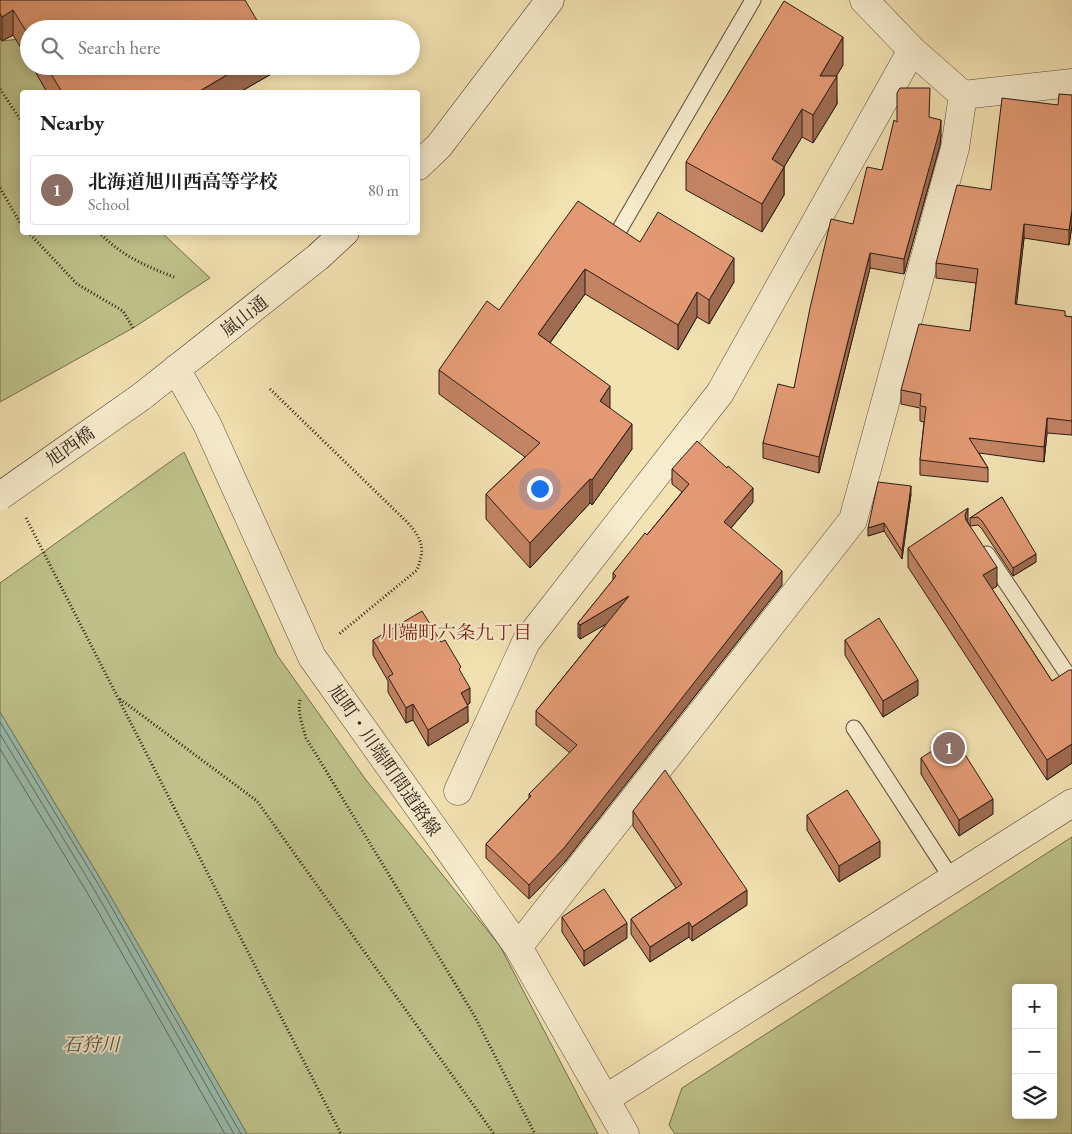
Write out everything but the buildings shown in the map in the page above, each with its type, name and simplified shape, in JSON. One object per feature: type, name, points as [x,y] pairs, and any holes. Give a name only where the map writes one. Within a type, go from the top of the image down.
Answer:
[{"type":"street","points":[[420,164],[440,146],[550,0]]},
{"type":"street","points":[[864,0],[912,50],[963,95],[1072,83]]},
{"type":"street","points":[[458,791],[526,642],[720,393],[912,50]]},
{"type":"street","points":[[518,948],[853,520],[956,148],[963,95]]},
{"type":"street","name":"嵐山通","points":[[141,397],[318,257],[342,235]]},
{"type":"street","name":"旭町・川端町間道路線","points":[[176,369],[207,424],[312,657],[518,948],[625,1134]]},
{"type":"street","name":"旭西橋","points":[[0,496],[141,397]]},
{"type":"street","points":[[605,1099],[1072,803]]},
{"type":"lane","points":[[614,240],[752,0]]},
{"type":"lane","points":[[979,542],[1072,681]]},
{"type":"lane","points":[[854,728],[952,879]]},
{"type":"path","points":[[0,89],[20,119]]},
{"type":"path","points":[[0,188],[20,223]]},
{"type":"path","points":[[31,235],[77,284],[123,311],[133,328]]},
{"type":"path","points":[[102,235],[112,246],[133,260],[176,278]]},
{"type":"path","points":[[270,389],[408,523],[417,533],[423,546],[422,558],[417,570],[312,657],[299,704],[301,720],[306,738],[474,1015],[535,1134]]},
{"type":"path","points":[[23,512],[120,698],[341,1134]]},
{"type":"path","points":[[120,698],[257,801],[494,1134]]},
{"type":"green space","points":[[0,38],[2,41],[20,39],[20,75],[37,75],[46,90],[20,90],[20,235],[164,235],[210,278],[133,328],[0,402]]},
{"type":"green space","points":[[184,452],[277,655],[366,780],[500,946],[598,1134],[247,1134],[104,885],[0,712],[0,583]]},
{"type":"green space","points":[[1072,837],[1072,1134],[675,1134],[669,1125],[682,1088]]},
{"type":"water","name":"石狩川","points":[[0,712],[104,885],[247,1134],[0,1134]]},
{"type":"place","name":"北海道旭川西高等学校","points":[[949,748]]},
{"type":"district","name":"川端町六条九丁目","points":[[456,632]]}]
